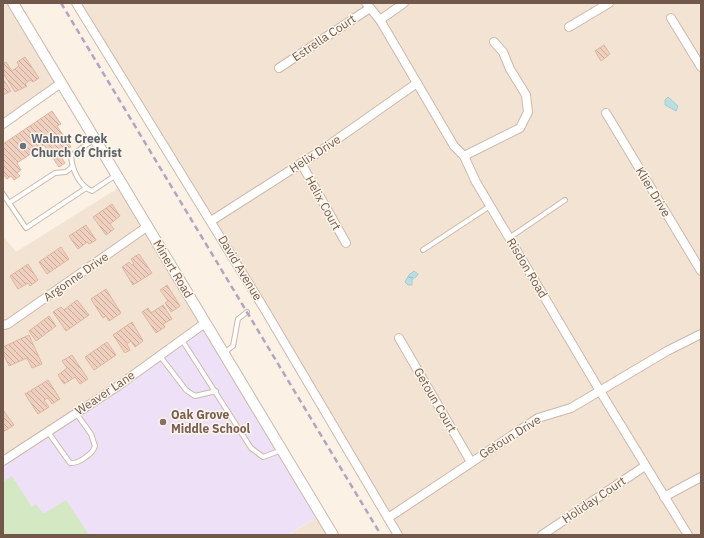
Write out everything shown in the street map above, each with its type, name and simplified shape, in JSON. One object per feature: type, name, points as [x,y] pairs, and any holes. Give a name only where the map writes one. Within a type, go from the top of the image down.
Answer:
[{"type":"street","name":"Minert Road","points":[[13,3],[333,535]]},
{"type":"street","points":[[380,20],[404,3]]},
{"type":"street","points":[[569,27],[609,3]]},
{"type":"street","name":"David Avenue","points":[[79,4],[211,221],[398,535]]},
{"type":"street","name":"Risdon Road","points":[[368,6],[380,20],[454,146],[464,156],[490,206],[645,466],[688,535]]},
{"type":"street","name":"Estrella Court","points":[[279,68],[368,6]]},
{"type":"street","points":[[671,18],[701,67]]},
{"type":"street","points":[[464,156],[520,128],[528,112],[526,95],[510,69],[503,52],[494,42]]},
{"type":"street","points":[[3,124],[61,83]]},
{"type":"street","name":"Helix Drive","points":[[211,221],[301,163],[417,83]]},
{"type":"street","name":"Klier Drive","points":[[606,113],[701,271]]},
{"type":"street","name":"Helix Court","points":[[301,163],[346,243]]},
{"type":"street","name":"Argonne Drive","points":[[3,324],[8,324],[148,226]]},
{"type":"street","name":"Weaver Lane","points":[[3,461],[76,413],[205,323]]},
{"type":"street","name":"Getoun Drive","points":[[388,518],[538,418],[571,408],[701,334]]},
{"type":"street","name":"Getoun Court","points":[[399,338],[471,462]]},
{"type":"street","name":"Holiday Court","points":[[542,535],[645,466]]},
{"type":"street","points":[[664,497],[701,477]]},
{"type":"lane","points":[[95,139],[71,156],[72,167],[86,188],[92,191],[117,175]]},
{"type":"lane","points":[[9,203],[55,173],[66,172],[72,167]]},
{"type":"lane","points":[[3,194],[26,228],[86,188]]},
{"type":"lane","points":[[509,238],[565,200]]},
{"type":"lane","points":[[423,250],[490,206]]},
{"type":"lane","points":[[223,353],[233,346],[238,320],[247,312]]},
{"type":"lane","points":[[182,340],[251,448],[263,457],[282,450]]},
{"type":"lane","points":[[160,355],[186,390],[195,396],[216,391]]},
{"type":"lane","points":[[48,432],[70,462],[77,462],[92,452],[95,446],[91,434],[76,413]]},
{"type":"shaded area","points":[[3,3],[13,3],[61,83],[3,124]]},
{"type":"shaded area","points":[[76,3],[701,3],[701,535],[398,535]]},
{"type":"shaded area","points":[[123,185],[205,323],[3,461],[3,236],[16,252]]},
{"type":"shaded area","name":"Oak Grove Middle School","points":[[205,323],[320,515],[288,535],[3,535],[3,461]]},
{"type":"shaded area","points":[[320,515],[333,535],[289,535]]},
{"type":"green space","points":[[12,476],[32,507],[36,504],[43,514],[66,500],[89,535],[3,535],[3,482]]},
{"type":"water","points":[[668,97],[678,106],[676,111],[665,105],[665,100]]},
{"type":"water","points":[[414,271],[418,274],[412,280],[412,285],[408,285],[405,282],[409,275]]},
{"type":"building","points":[[604,45],[610,54],[601,61],[595,51]]},
{"type":"building","points":[[25,57],[39,78],[33,82],[30,80],[25,84],[27,86],[15,92],[3,73],[3,64],[6,62],[12,71],[19,66],[17,62]]},
{"type":"building","points":[[3,79],[11,91],[3,95]]},
{"type":"building","name":"Walnut Creek Church of Christ","points":[[52,111],[61,124],[57,126],[71,147],[59,154],[65,163],[59,167],[44,145],[17,163],[21,170],[17,173],[20,176],[14,180],[11,176],[7,179],[3,174],[3,144]]},
{"type":"building","points":[[112,204],[120,216],[110,224],[114,229],[106,235],[93,217]]},
{"type":"building","points":[[86,225],[96,240],[89,244],[87,242],[78,249],[69,236]]},
{"type":"building","points":[[61,247],[69,259],[47,274],[39,262]]},
{"type":"building","points":[[139,254],[152,273],[133,285],[122,267],[129,262],[132,265],[134,264],[131,259]]},
{"type":"building","points":[[28,264],[38,280],[30,286],[28,283],[18,289],[10,276]]},
{"type":"building","points":[[167,285],[180,306],[171,312],[165,303],[168,301],[160,290]]},
{"type":"building","points":[[106,289],[121,313],[109,321],[106,316],[103,318],[91,299]]},
{"type":"building","points":[[77,300],[89,315],[66,331],[53,312],[61,307],[64,310]]},
{"type":"building","points":[[163,305],[172,319],[163,324],[165,327],[156,333],[142,312],[148,308],[151,313]]},
{"type":"building","points":[[49,316],[56,326],[36,341],[29,331]]},
{"type":"building","points":[[132,322],[143,341],[135,347],[131,341],[127,344],[130,350],[125,353],[113,335]]},
{"type":"building","points":[[29,335],[42,364],[32,368],[27,358],[9,366],[3,353],[3,347]]},
{"type":"building","points":[[107,342],[116,355],[94,370],[85,357]]},
{"type":"building","points":[[72,355],[88,379],[80,384],[75,377],[64,384],[58,375],[67,368],[62,361]]},
{"type":"building","points":[[48,380],[60,399],[52,404],[48,398],[44,400],[49,407],[38,414],[25,394]]},
{"type":"building","points":[[3,410],[14,425],[3,432]]},
{"type":"railway","points":[[61,3],[381,535]]},
{"type":"place","name":"Walnut Creek Church of Christ","points":[[23,146]]},
{"type":"place","name":"Oak Grove Middle School","points":[[163,422]]}]
